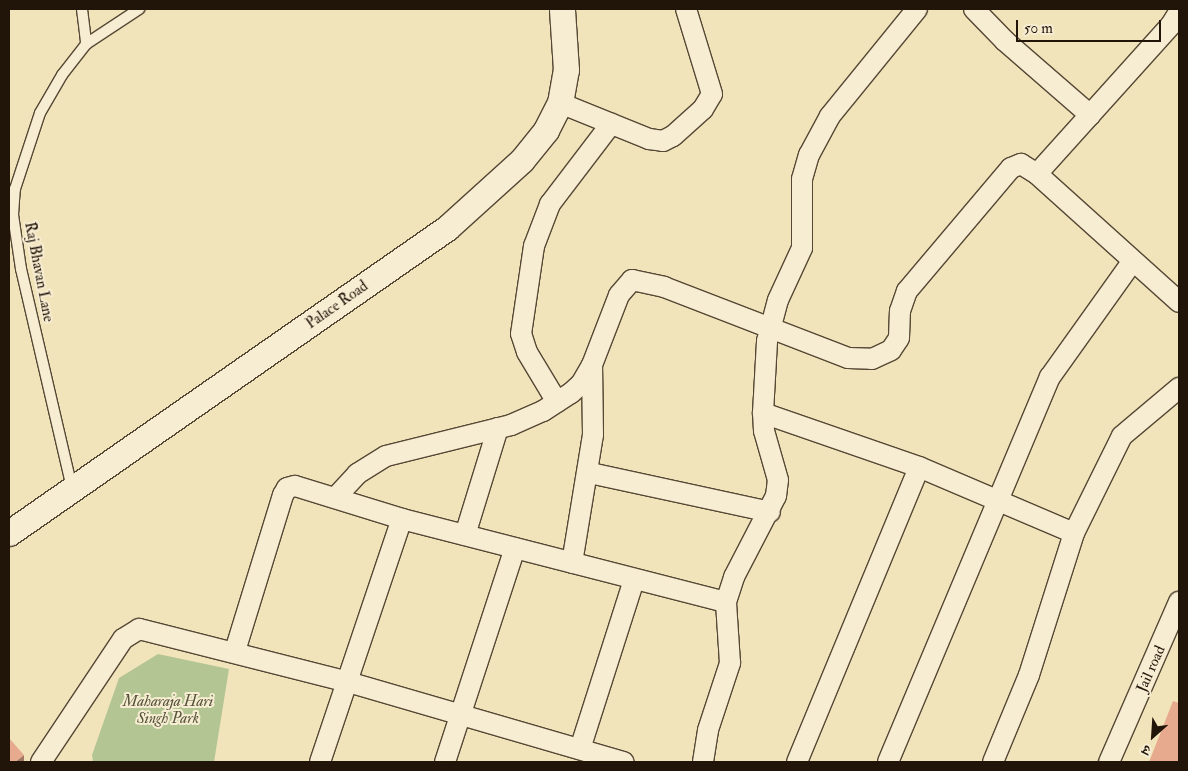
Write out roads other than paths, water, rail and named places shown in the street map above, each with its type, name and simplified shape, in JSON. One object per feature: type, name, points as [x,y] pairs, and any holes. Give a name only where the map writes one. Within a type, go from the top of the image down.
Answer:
[{"type":"street","name":"Palace Road","points":[[9,532],[447,228],[522,160],[546,130],[560,103],[566,70],[562,9]]},
{"type":"street","points":[[560,103],[649,139],[663,141],[673,136],[709,101],[712,94],[686,9]]},
{"type":"street","points":[[704,762],[708,730],[730,663],[726,602],[734,578],[770,512],[778,480],[764,431],[763,412],[769,326],[802,248],[802,179],[809,155],[830,116],[917,9]]},
{"type":"street","points":[[974,9],[1005,41],[1090,115]]},
{"type":"street","points":[[1037,174],[1171,25],[1179,12]]},
{"type":"street","points":[[557,402],[522,342],[534,246],[550,204],[612,124]]},
{"type":"street","points":[[335,498],[357,474],[386,456],[498,428],[526,419],[557,402],[581,384],[592,365],[619,295],[632,280],[664,287],[857,360],[872,359],[892,350],[899,338],[900,311],[907,292],[1011,168],[1022,164],[1037,174],[1132,262],[1179,302]]},
{"type":"street","points":[[888,762],[1050,376],[1132,262]]},
{"type":"street","points":[[572,563],[590,473],[595,414],[592,365]]},
{"type":"street","points":[[993,762],[1029,675],[1074,533],[1122,436],[1179,388]]},
{"type":"street","points":[[763,412],[919,467],[1074,533]]},
{"type":"street","points":[[465,535],[498,428]]},
{"type":"street","points":[[796,762],[919,467]]},
{"type":"street","points":[[590,473],[770,512]]},
{"type":"street","points":[[235,651],[287,488],[306,488],[402,519],[634,580],[726,602]]},
{"type":"street","points":[[320,762],[402,519]]},
{"type":"street","points":[[445,762],[462,717],[515,548]]},
{"type":"street","points":[[569,752],[634,580]]},
{"type":"street","name":"Jail road","points":[[1108,762],[1179,602]]},
{"type":"street","points":[[41,762],[123,639],[131,632],[148,629],[348,682],[569,752],[624,762]]},
{"type":"lane","points":[[82,9],[86,44]]},
{"type":"lane","name":"Raj Bhavan Lane","points":[[72,489],[21,269],[13,215],[21,163],[40,113],[62,75],[86,44],[140,9]]},
{"type":"park label","name":"Maharaja Hari Singh Park","points":[[168,710]]}]
